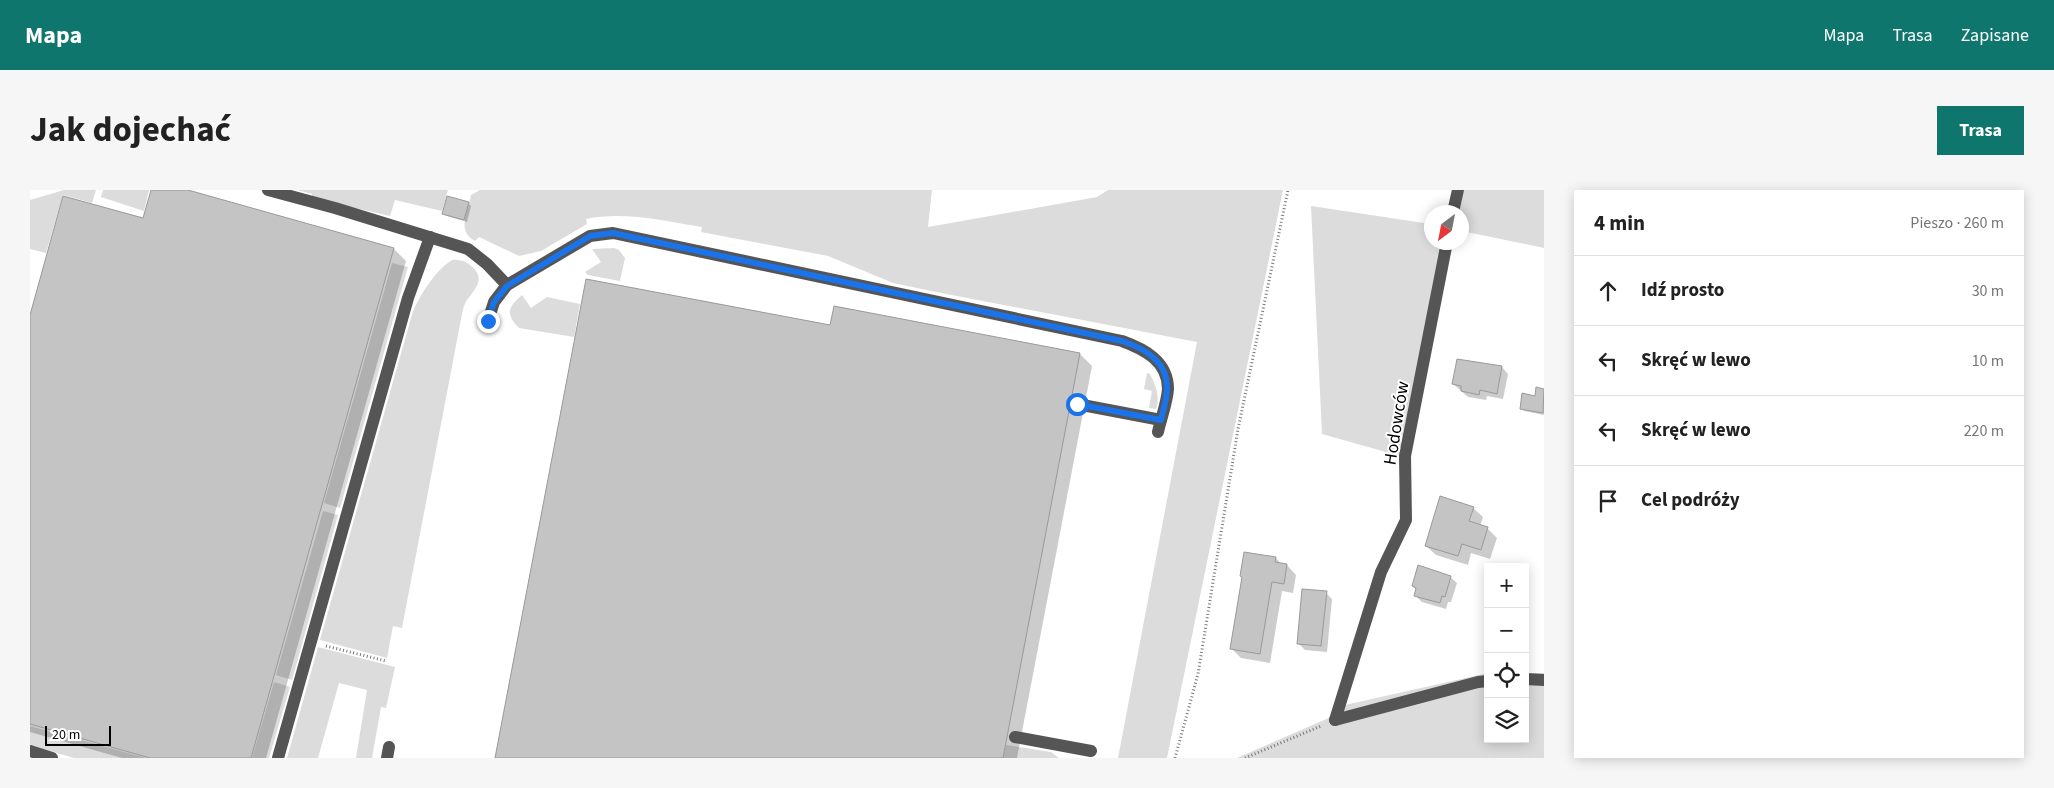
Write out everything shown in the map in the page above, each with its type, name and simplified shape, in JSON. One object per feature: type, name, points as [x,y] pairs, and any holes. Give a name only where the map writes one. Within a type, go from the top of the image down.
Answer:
[{"type":"street","points":[[268,190],[335,208],[468,249],[487,264],[507,286]]},
{"type":"street","points":[[1455,205],[1458,190]]},
{"type":"street","points":[[488,321],[494,302],[507,286],[590,236],[613,233],[1122,341],[1140,347],[1155,357],[1164,373],[1168,388],[1160,426],[1077,404]]},
{"type":"street","points":[[278,758],[408,298],[430,237]]},
{"type":"street","name":"Hodowców","points":[[1335,720],[1381,572],[1406,520],[1405,456],[1445,250]]},
{"type":"street","points":[[1529,679],[1544,680]]},
{"type":"street","points":[[1335,720],[1484,681]]},
{"type":"street","points":[[1015,737],[1091,750]]},
{"type":"street","points":[[30,751],[52,758]]},
{"type":"path","points":[[1175,758],[1198,674],[1238,429],[1288,190]]},
{"type":"path","points":[[311,642],[386,661]]},
{"type":"path","points":[[1244,758],[1335,720]]},
{"type":"shaded area","points":[[64,190],[96,190],[92,203],[63,195],[46,253],[30,249],[30,200]]},
{"type":"shaded area","points":[[103,190],[149,190],[144,211],[101,197]]},
{"type":"shaded area","points":[[297,190],[448,190],[442,211],[395,200],[390,216],[312,198],[312,194]]},
{"type":"shaded area","points":[[480,190],[932,190],[928,227],[1097,197],[1108,190],[1283,190],[1167,758],[1118,758],[1197,342],[893,283],[828,256],[701,232],[702,227],[629,216],[586,219],[587,224],[541,251],[519,256],[479,237],[475,241],[466,232],[465,220],[471,195]]},
{"type":"shaded area","points":[[1464,190],[1544,190],[1544,248],[1469,232],[1469,205],[1461,205]]},
{"type":"shaded area","points":[[1311,206],[1424,223],[1424,250],[1442,250],[1400,456],[1322,434]]},
{"type":"shaded area","points":[[614,248],[619,250],[625,258],[620,281],[588,275],[585,272],[601,262],[592,249]]},
{"type":"shaded area","points":[[452,260],[469,264],[476,270],[479,279],[463,310],[402,628],[393,626],[387,658],[320,640],[413,311],[429,283]]},
{"type":"shaded area","points":[[392,263],[408,267],[340,508],[324,503]]},
{"type":"shaded area","points":[[522,295],[531,308],[547,297],[580,304],[574,337],[519,328],[512,319],[510,311],[514,303]]},
{"type":"shaded area","points":[[1147,373],[1150,374],[1157,391],[1156,409],[1149,408],[1152,391],[1144,389]]},
{"type":"shaded area","points":[[323,511],[338,515],[292,680],[276,675]]},
{"type":"shaded area","points":[[318,647],[395,667],[386,708],[381,707],[372,758],[356,758],[367,690],[339,683],[318,758],[287,758]]},
{"type":"shaded area","points":[[1529,673],[1544,673],[1544,758],[1237,758],[1331,717],[1345,705],[1484,674],[1484,743],[1529,743]]},
{"type":"shaded area","points":[[274,682],[290,687],[269,758],[252,758]]},
{"type":"shaded area","points":[[30,726],[146,758],[74,758],[30,745]]},
{"type":"shaded area","points":[[1006,745],[1051,752],[1059,758],[1003,758]]},
{"type":"building","points":[[151,190],[188,190],[394,248],[251,758],[150,758],[30,724],[30,315],[63,196],[143,218]]},
{"type":"building","points":[[447,196],[469,202],[464,220],[442,214]]},
{"type":"building","points":[[586,279],[830,325],[834,306],[1080,353],[1003,758],[495,758]]},
{"type":"building","points":[[1457,359],[1502,366],[1497,394],[1480,390],[1479,395],[1461,391],[1461,386],[1452,384]]},
{"type":"building","points":[[1536,387],[1544,389],[1543,413],[1520,409],[1522,393],[1535,396]]},
{"type":"building","points":[[1440,496],[1474,507],[1469,521],[1488,527],[1481,550],[1462,544],[1458,556],[1425,546]]},
{"type":"building","points":[[1244,552],[1276,557],[1275,562],[1287,564],[1284,584],[1272,582],[1260,654],[1230,649],[1242,577],[1240,576]]},
{"type":"building","points":[[1418,565],[1451,576],[1445,597],[1442,596],[1440,603],[1414,596],[1416,588],[1412,586]]},
{"type":"building","points":[[1302,589],[1327,591],[1321,646],[1297,644]]},
{"type":"route","points":[[488,321],[494,302],[507,286],[525,273],[590,236],[613,233],[1122,341],[1140,347],[1155,357],[1164,373],[1168,388],[1161,420],[1077,404]]}]
